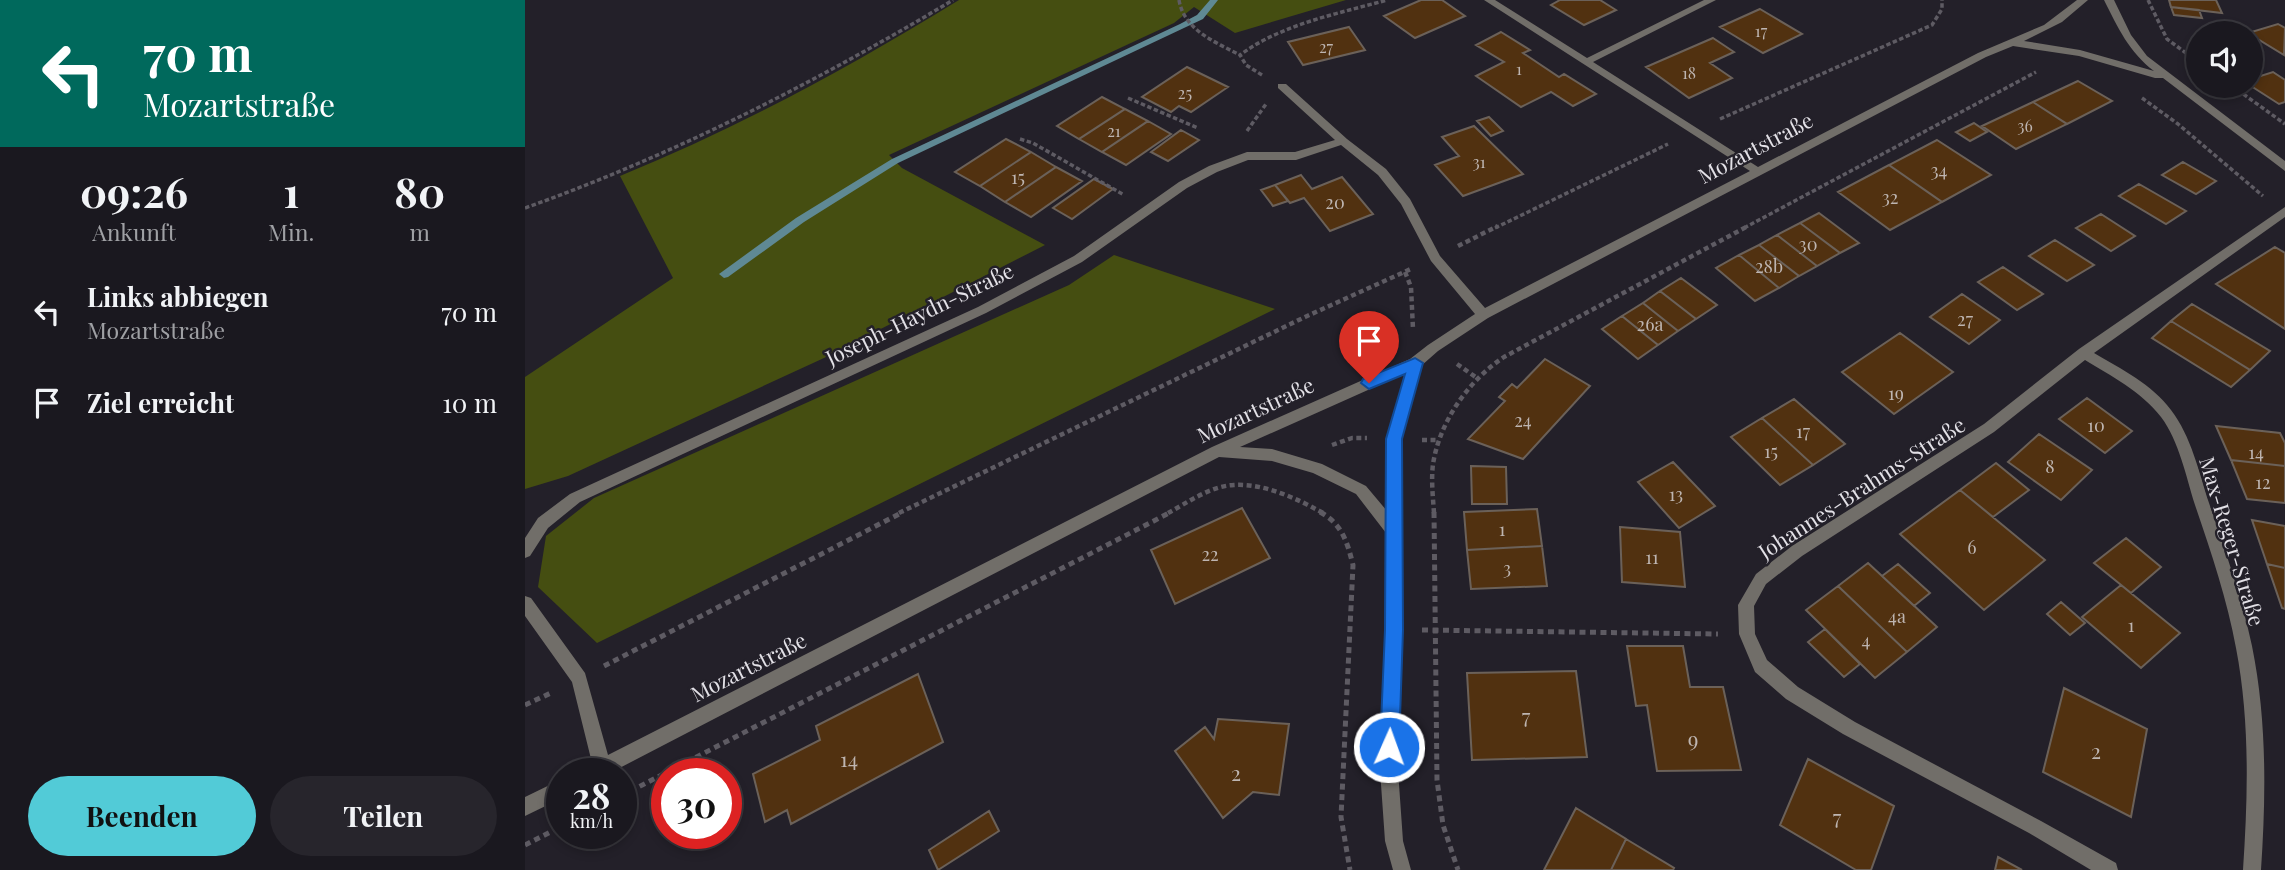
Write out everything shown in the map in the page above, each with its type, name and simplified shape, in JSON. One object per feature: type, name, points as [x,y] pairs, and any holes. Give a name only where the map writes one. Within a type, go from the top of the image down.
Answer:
[{"type":"street","points":[[1489,0],[1757,171]]},
{"type":"street","points":[[1588,61],[1711,0]]},
{"type":"street","name":"Mozartstraße","points":[[618,758],[1217,451],[1415,363],[1483,315],[1982,55],[2056,24],[2083,0]]},
{"type":"street","points":[[2109,0],[2126,36],[2143,58],[2285,167]]},
{"type":"street","points":[[2011,43],[2080,53],[2167,79]]},
{"type":"street","points":[[1282,86],[1382,172],[1406,202],[1435,258],[1483,315]]},
{"type":"street","name":"Joseph-Haydn-Straße","points":[[525,551],[543,523],[575,498],[982,310],[1077,259],[1203,174],[1247,156],[1296,156],[1343,141]]},
{"type":"street","name":"Johannes-Brahms-Straße","points":[[2109,870],[2035,827],[1849,728],[1793,693],[1761,666],[1747,634],[1746,605],[1761,579],[1797,551],[1989,428],[2084,353],[2285,211]]},
{"type":"street","name":"Max-Reger-Straße","points":[[2084,353],[2138,385],[2167,414],[2185,453],[2211,532],[2238,619],[2253,712],[2256,820],[2252,870]]},
{"type":"street","points":[[1402,870],[1394,841],[1389,770],[1394,630],[1394,439],[1415,363]]},
{"type":"street","points":[[1217,451],[1272,455],[1318,468],[1361,490],[1392,529]]},
{"type":"street","points":[[525,603],[579,679],[593,758]]},
{"type":"street","points":[[525,807],[546,796]]},
{"type":"path","points":[[525,208],[575,191],[716,130],[846,64],[953,0]]},
{"type":"path","points":[[1179,0],[1179,8],[1192,26],[1240,55],[1246,65],[1282,86],[1245,132],[1247,156]]},
{"type":"path","points":[[1240,55],[1251,45],[1272,35],[1387,0]]},
{"type":"path","points":[[525,705],[854,535],[1281,328],[1435,258],[1510,219],[1855,57],[1912,36],[1932,24],[1942,9],[1942,0]]},
{"type":"path","points":[[2148,0],[2168,39],[2186,53]]},
{"type":"path","points":[[1458,870],[1443,825],[1437,780],[1433,465],[1439,440],[1455,409],[1477,378],[1504,357],[2023,77],[2043,70]]},
{"type":"path","points":[[2132,91],[2178,124],[2266,198]]},
{"type":"path","points":[[1128,98],[1198,128]]},
{"type":"path","points":[[2249,98],[2285,124]]},
{"type":"path","points":[[1020,139],[1033,143],[1149,209]]},
{"type":"path","points":[[1405,272],[1411,287],[1413,331],[1433,348]]},
{"type":"path","points":[[1300,499],[1329,448],[1338,441],[1352,438],[1439,440]]},
{"type":"path","points":[[637,788],[1203,494],[1234,485],[1263,489],[1300,499],[1334,520],[1347,540],[1353,565],[1341,817],[1350,870]]},
{"type":"path","points":[[1394,630],[1747,634]]},
{"type":"path","points":[[525,845],[546,834]]},
{"type":"green space","points":[[959,0],[1346,0],[1235,33],[1194,7],[1174,23],[889,155],[902,168],[1045,245],[824,358],[568,476],[525,489],[525,377],[673,278],[620,176],[707,138],[793,95]]},
{"type":"green space","points":[[1114,255],[1275,309],[597,643],[538,587],[546,536],[594,498],[1069,285]]},
{"type":"building","points":[[1421,0],[1442,0],[1465,16],[1415,38],[1384,16]]},
{"type":"building","points":[[1560,0],[1600,0],[1616,10],[1584,25],[1551,5]]},
{"type":"building","points":[[2169,0],[2216,0],[2222,13],[2171,7]]},
{"type":"building","points":[[2171,7],[2199,10],[2202,18],[2174,15]]},
{"type":"building","points":[[1760,9],[1802,34],[1763,53],[1720,27]]},
{"type":"building","points":[[2278,24],[2285,28],[2284,55],[2263,42],[2263,28]]},
{"type":"building","points":[[1349,27],[1365,50],[1303,65],[1288,42]]},
{"type":"building","points":[[1501,32],[1530,50],[1523,53],[1559,77],[1564,74],[1596,94],[1573,106],[1551,92],[1521,107],[1476,76],[1504,62],[1476,45]]},
{"type":"building","points":[[1713,38],[1734,52],[1710,63],[1732,78],[1689,98],[1646,67]]},
{"type":"building","points":[[1187,67],[1228,87],[1191,112],[1179,106],[1171,112],[1142,97]]},
{"type":"building","points":[[2273,72],[2285,80],[2285,102],[2279,104],[2263,94],[2263,75]]},
{"type":"building","points":[[2078,81],[2112,101],[2067,124],[2033,102]]},
{"type":"building","points":[[1102,97],[1125,109],[1079,139],[1057,126]]},
{"type":"building","points":[[2033,102],[2067,124],[2016,149],[1982,126]]},
{"type":"building","points":[[1125,109],[1148,121],[1102,152],[1079,139]]},
{"type":"building","points":[[1489,117],[1503,131],[1491,136],[1477,121]]},
{"type":"building","points":[[1148,121],[1171,134],[1126,165],[1102,152]]},
{"type":"building","points":[[1974,123],[1987,132],[1970,141],[1956,132]]},
{"type":"building","points":[[1474,126],[1523,174],[1463,196],[1435,165],[1459,156],[1442,137]]},
{"type":"building","points":[[1181,130],[1199,140],[1168,161],[1151,152]]},
{"type":"building","points":[[1006,139],[1031,152],[980,186],[955,172]]},
{"type":"building","points":[[1937,140],[1991,175],[1942,202],[1889,165]]},
{"type":"building","points":[[1031,152],[1056,167],[1005,202],[980,186]]},
{"type":"building","points":[[2183,162],[2216,181],[2196,194],[2162,175]]},
{"type":"building","points":[[1889,165],[1942,202],[1890,230],[1838,192]]},
{"type":"building","points":[[1056,167],[1082,181],[1031,217],[1005,202]]},
{"type":"building","points":[[1301,175],[1312,189],[1342,177],[1373,214],[1330,231],[1304,198],[1290,203],[1275,185]]},
{"type":"building","points":[[1094,179],[1113,189],[1072,219],[1053,208]]},
{"type":"building","points":[[2139,184],[2186,211],[2166,224],[2119,196]]},
{"type":"building","points":[[1275,185],[1288,201],[1273,206],[1261,190]]},
{"type":"building","points":[[1819,213],[1859,243],[1840,253],[1800,223]]},
{"type":"building","points":[[2101,214],[2135,236],[2111,251],[2076,228]]},
{"type":"building","points":[[1800,223],[1840,253],[1817,266],[1777,235]]},
{"type":"building","points":[[1777,235],[1817,266],[1799,276],[1759,245]]},
{"type":"building","points":[[2055,240],[2094,265],[2067,281],[2029,256]]},
{"type":"building","points":[[1759,245],[1799,276],[1779,288],[1739,255]]},
{"type":"building","points":[[2275,247],[2285,253],[2285,329],[2216,284]]},
{"type":"building","points":[[1739,255],[1779,288],[1755,301],[1716,268]]},
{"type":"building","points":[[2003,267],[2043,294],[2017,310],[1978,282]]},
{"type":"building","points":[[1681,278],[1717,305],[1696,319],[1660,291]]},
{"type":"building","points":[[1660,291],[1696,319],[1678,331],[1643,303]]},
{"type":"building","points":[[1962,294],[2000,320],[1969,344],[1930,317]]},
{"type":"building","points":[[1643,303],[1678,331],[1658,345],[1622,316]]},
{"type":"building","points":[[2192,304],[2270,351],[2250,370],[2171,321]]},
{"type":"building","points":[[1622,316],[1658,345],[1638,359],[1602,329]]},
{"type":"building","points":[[2171,321],[2250,370],[2231,387],[2152,338]]},
{"type":"building","points":[[1900,333],[1953,372],[1894,414],[1842,372]]},
{"type":"building","points":[[1545,359],[1590,386],[1523,459],[1468,439],[1505,401],[1499,397],[1512,384],[1517,388]]},
{"type":"building","points":[[2087,398],[2132,431],[2105,453],[2059,419]]},
{"type":"building","points":[[1794,399],[1845,444],[1813,465],[1762,418]]},
{"type":"building","points":[[1762,418],[1813,465],[1780,485],[1731,437]]},
{"type":"building","points":[[2216,426],[2280,433],[2285,443],[2285,466],[2231,460]]},
{"type":"building","points":[[2039,434],[2092,470],[2061,500],[2008,462]]},
{"type":"building","points":[[2231,460],[2285,466],[2285,503],[2247,499]]},
{"type":"building","points":[[1673,462],[1715,506],[1679,528],[1638,482]]},
{"type":"building","points":[[1996,463],[2029,490],[1993,517],[1960,490]]},
{"type":"building","points":[[1471,466],[1506,467],[1507,504],[1472,504]]},
{"type":"building","points":[[1960,490],[2045,560],[1984,610],[1900,534]]},
{"type":"building","points":[[1242,508],[1270,558],[1175,604],[1151,550]]},
{"type":"building","points":[[1537,509],[1542,546],[1467,550],[1464,512]]},
{"type":"building","points":[[2252,520],[2285,526],[2285,568],[2267,564]]},
{"type":"building","points":[[1620,527],[1680,532],[1685,587],[1622,582]]},
{"type":"building","points":[[2126,538],[2161,567],[2131,593],[2094,563]]},
{"type":"building","points":[[1542,546],[1547,586],[1471,589],[1467,550]]},
{"type":"building","points":[[1868,563],[1937,627],[1907,652],[1838,586]]},
{"type":"building","points":[[1898,564],[1930,593],[1914,606],[1882,576]]},
{"type":"building","points":[[2267,564],[2285,568],[2285,609],[2282,608]]},
{"type":"building","points":[[2121,585],[2180,633],[2141,668],[2082,617]]},
{"type":"building","points":[[1838,586],[1907,652],[1875,678],[1806,610]]},
{"type":"building","points":[[2061,602],[2085,623],[2070,635],[2047,614]]},
{"type":"building","points":[[1825,629],[1860,664],[1844,677],[1808,642]]},
{"type":"building","points":[[1627,646],[1683,646],[1690,687],[1723,687],[1741,770],[1657,771],[1647,705],[1636,706]]},
{"type":"building","points":[[1576,671],[1587,757],[1472,760],[1467,673]]},
{"type":"building","points":[[918,674],[943,742],[791,824],[787,810],[765,822],[753,774],[820,740],[816,726]]},
{"type":"building","points":[[2064,688],[2147,729],[2131,817],[2043,772]]},
{"type":"building","points":[[1218,719],[1289,724],[1279,795],[1253,792],[1223,818],[1175,751],[1205,727],[1214,739]]},
{"type":"building","points":[[1808,759],[1894,806],[1871,870],[1856,870],[1780,825]]},
{"type":"building","points":[[1576,808],[1626,839],[1611,870],[1544,870]]},
{"type":"building","points":[[989,811],[999,831],[938,870],[929,850]]},
{"type":"building","points":[[1626,839],[1674,868],[1673,870],[1611,870]]},
{"type":"building","points":[[1998,857],[2022,870],[1995,870]]},
{"type":"waterway","points":[[724,274],[800,220],[895,161],[1183,26],[1200,17],[1214,0]]},
{"type":"route","points":[[1369,383],[1415,363],[1394,439],[1394,630],[1389,747]]}]
